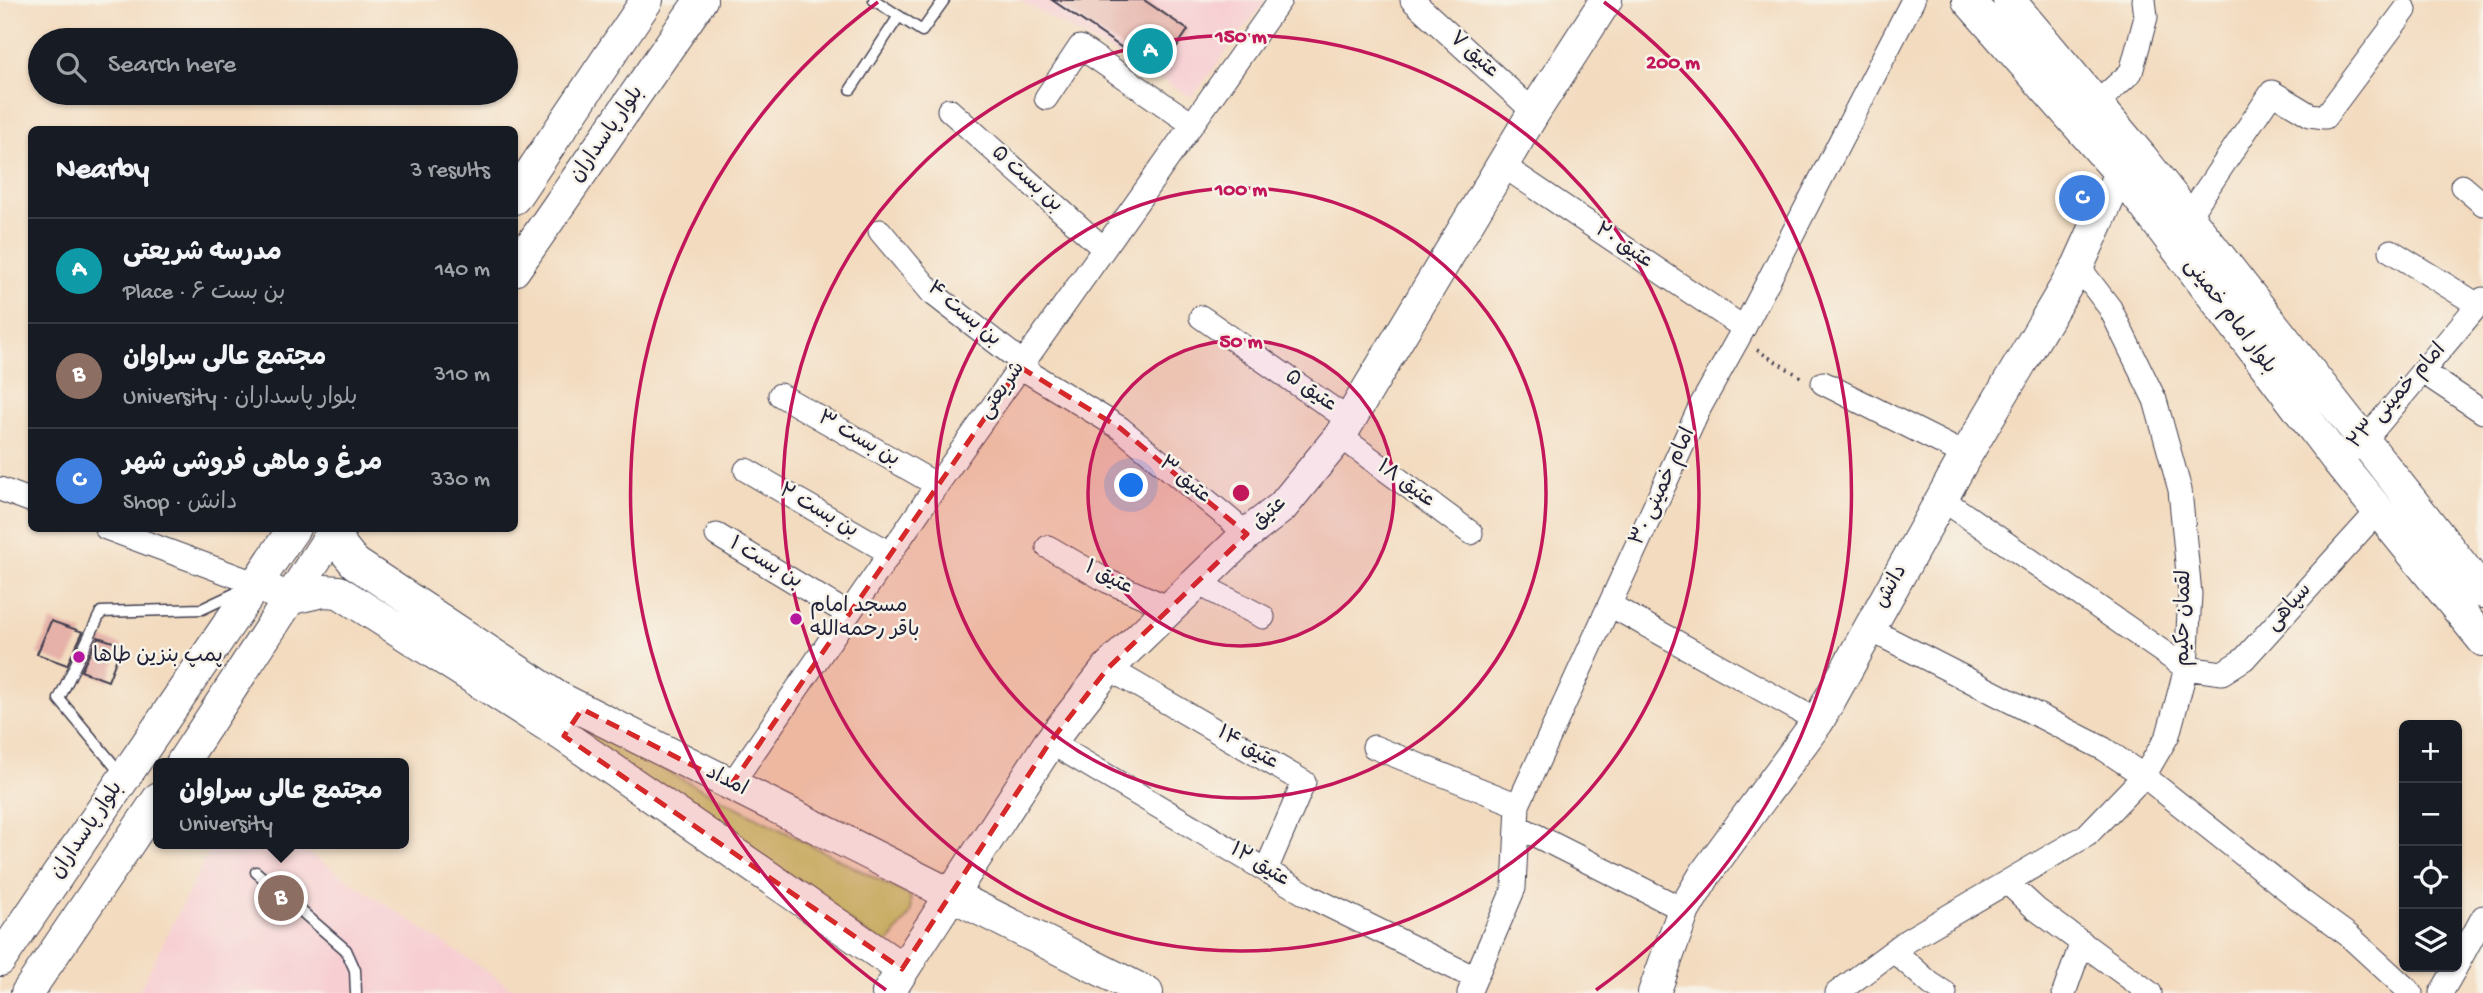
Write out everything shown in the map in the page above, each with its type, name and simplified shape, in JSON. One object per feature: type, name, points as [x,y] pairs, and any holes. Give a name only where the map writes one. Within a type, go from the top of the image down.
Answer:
[{"type":"street","name":"بلوار پاسداران","points":[[518,192],[647,0]]},
{"type":"street","name":"بلوار پاسداران","points":[[518,264],[701,0]]},
{"type":"street","name":"شریعتی","points":[[731,785],[937,485],[1280,0]]},
{"type":"street","name":"عتیق ۷","points":[[1412,0],[1534,112]]},
{"type":"street","name":"عتیق","points":[[895,981],[1050,742],[1108,668],[1247,534],[1282,507],[1344,428],[1534,112],[1606,0]]},
{"type":"street","name":"امام خمینی ۳۰","points":[[1472,985],[1514,888],[1518,815],[1610,605],[1700,407],[1913,0]]},
{"type":"street","name":"بلوار امام خمینی","points":[[1968,0],[2120,173],[2338,461],[2483,640]]},
{"type":"street","name":"بلوار امام خمینی","points":[[2009,0],[2188,217],[2483,592]]},
{"type":"street","points":[[2096,104],[2131,72],[2146,17],[2144,0]]},
{"type":"street","points":[[2188,217],[2272,93],[2310,116],[2325,117],[2405,10]]},
{"type":"street","points":[[1046,98],[1080,47],[1192,124]]},
{"type":"street","name":"بن بست ۵","points":[[949,110],[1104,250]]},
{"type":"street","name":"عتیق ۲۰","points":[[1502,165],[1741,333]]},
{"type":"street","name":"دانش","points":[[1654,993],[1684,910],[1706,873],[1818,722],[1966,455],[2078,266],[2120,173]]},
{"type":"street","points":[[2462,186],[2483,204]]},
{"type":"street","name":"بن بست ۴","points":[[880,231],[932,293],[1022,365],[1120,428]]},
{"type":"street","points":[[2391,251],[2481,302]]},
{"type":"street","name":"لقمان حکیم","points":[[1837,993],[1894,951],[2087,835],[2144,776],[2168,735],[2186,668],[2190,594],[2180,490],[2155,400],[2110,308],[2078,266]]},
{"type":"street","name":"امام خمینی ۲۳","points":[[2338,461],[2364,441],[2481,302]]},
{"type":"street","name":"عتیق ۵","points":[[1201,317],[1344,428]]},
{"type":"street","points":[[2423,372],[2483,412]]},
{"type":"street","points":[[1822,383],[1966,455]]},
{"type":"street","name":"بن بست ۳","points":[[780,395],[937,485]]},
{"type":"street","name":"عتیق ۳","points":[[1120,428],[1247,534]]},
{"type":"street","name":"عتیق ۱۸","points":[[1344,428],[1471,533]]},
{"type":"street","name":"بن بست ۲","points":[[746,470],[890,553]]},
{"type":"street","points":[[0,489],[28,500]]},
{"type":"street","points":[[1941,499],[2186,668]]},
{"type":"street","name":"سپاهی","points":[[2186,668],[2222,673],[2245,659],[2378,511]]},
{"type":"street","points":[[117,532],[257,584],[288,599],[324,591],[340,592],[564,736],[895,981]]},
{"type":"street","name":"بلوار پاسداران","points":[[0,960],[291,532]]},
{"type":"street","points":[[185,758],[334,532]]},
{"type":"street","name":"امداد","points":[[337,532],[342,547],[355,563],[557,697],[1147,993]]},
{"type":"street","name":"بن بست ۱","points":[[717,535],[848,614]]},
{"type":"street","name":"عتیق ۱","points":[[1048,547],[1107,581],[1170,608]]},
{"type":"street","points":[[1197,583],[1263,617]]},
{"type":"street","points":[[1610,605],[1818,722]]},
{"type":"street","points":[[1869,629],[2104,749],[2144,776],[2348,935],[2411,993]]},
{"type":"street","name":"عتیق ۱۴","points":[[1108,668],[1304,782],[1266,870]]},
{"type":"street","points":[[564,736],[582,709]]},
{"type":"street","name":"عتیق ۱۲","points":[[1050,742],[1309,896],[1472,985]]},
{"type":"street","points":[[1374,747],[1518,815],[1684,910]]},
{"type":"street","name":"بلوار پاسداران","points":[[27,993],[153,807]]},
{"type":"street","points":[[2008,883],[2036,909],[2150,993]]},
{"type":"street","points":[[2462,955],[2483,917]]},
{"type":"street","points":[[2064,993],[2082,942]]},
{"type":"street","points":[[1894,951],[1945,993]]},
{"type":"street","points":[[2441,993],[2453,972]]},
{"type":"lane","points":[[874,0],[922,31],[944,0]]},
{"type":"lane","points":[[850,89],[899,16]]},
{"type":"lane","points":[[124,777],[59,699],[101,612],[202,609],[257,584]]},
{"type":"lane","points":[[256,872],[346,950],[355,970],[356,993]]},
{"type":"path","points":[[1741,333],[1811,383],[1822,383]]},
{"type":"highlighted area","points":[[1020,367],[1120,428],[1247,534],[1108,668],[1050,742],[902,969],[564,736],[582,709],[731,785]]},
{"type":"shaded area","points":[[1019,0],[1266,0],[1192,97]]},
{"type":"shaded area","points":[[210,849],[303,849],[519,993],[138,993]]},
{"type":"green space","points":[[590,732],[910,896],[911,913],[886,946],[584,741]]},
{"type":"building","points":[[1052,0],[1144,0],[1188,30],[1159,73]]},
{"type":"building","points":[[51,621],[83,632],[67,665],[37,654]]},
{"type":"building","points":[[98,637],[122,645],[108,681],[81,671]]},
{"type":"place","name":"مدرسه شریعتی","points":[[1150,51]]},
{"type":"place","name":"مرغ و ماهی فروشی شهر","points":[[2082,198]]},
{"type":"place","name":"مسجد امام باقر رحمه‌الله","points":[[796,619]]},
{"type":"place","name":"پمپ بنزین طاها","points":[[79,657]]},
{"type":"place","name":"مجتمع عالی سراوان","points":[[281,898]]}]
